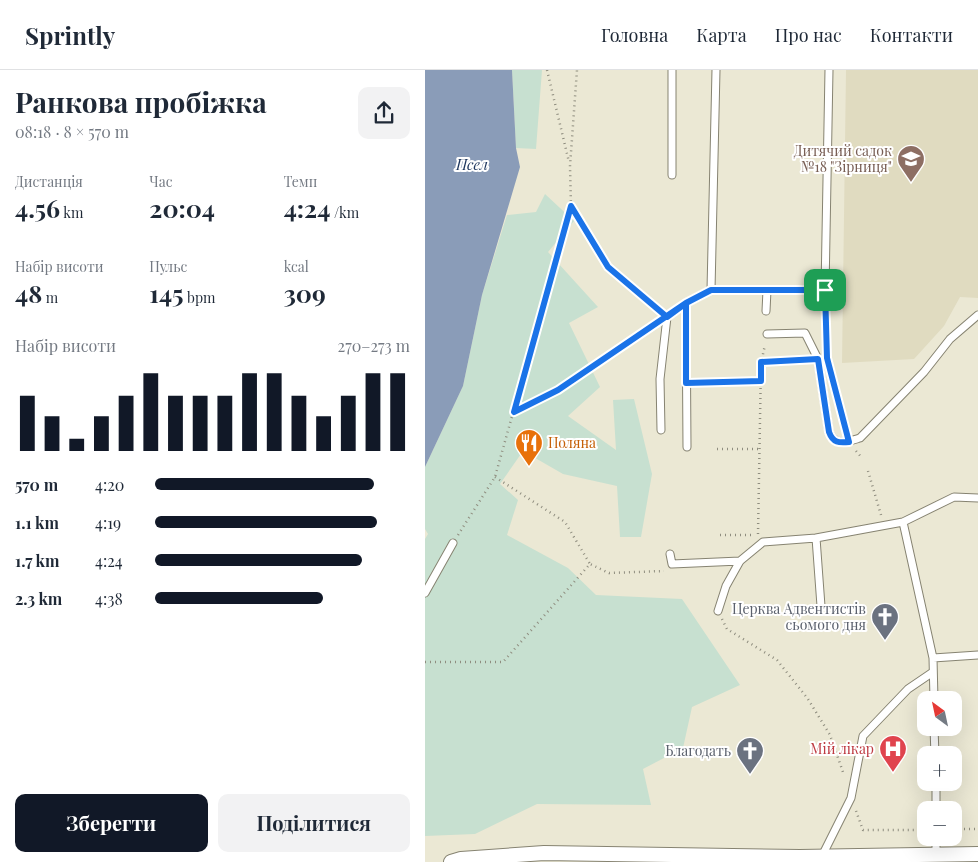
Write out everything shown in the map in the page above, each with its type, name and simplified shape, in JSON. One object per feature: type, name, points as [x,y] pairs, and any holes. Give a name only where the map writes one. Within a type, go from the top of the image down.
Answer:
[{"type":"street","points":[[451,862],[461,859],[544,857],[799,860],[822,857],[978,854]]},
{"type":"lane","points":[[671,70],[672,175]]},
{"type":"lane","points":[[711,290],[716,70]]},
{"type":"lane","points":[[661,430],[660,380],[667,317],[686,303],[711,290],[825,290],[829,70]]},
{"type":"lane","points":[[766,311],[767,290]]},
{"type":"lane","points":[[686,303],[687,447]]},
{"type":"lane","points":[[767,334],[805,334],[818,359],[831,439],[838,443],[849,442],[859,438],[924,372],[950,339],[978,316]]},
{"type":"lane","points":[[718,611],[726,586],[740,561],[763,542],[815,538],[885,526],[903,522],[954,497],[978,498]]},
{"type":"lane","points":[[903,522],[933,658],[934,691]]},
{"type":"lane","points":[[815,538],[821,606]]},
{"type":"lane","points":[[425,593],[453,542]]},
{"type":"lane","points":[[670,554],[673,564],[740,561]]},
{"type":"lane","points":[[933,658],[978,655]]},
{"type":"lane","points":[[822,857],[851,798],[863,736],[908,689],[933,672]]},
{"type":"lane","points":[[936,855],[937,846]]},
{"type":"path","points":[[547,70],[570,166]]},
{"type":"path","points":[[453,542],[495,477],[571,206],[570,166],[577,70]]},
{"type":"path","points":[[514,412],[558,390],[667,317],[608,267],[571,206]]},
{"type":"path","points":[[761,362],[827,358],[825,290]]},
{"type":"path","points":[[763,542],[758,534],[761,362],[767,334]]},
{"type":"path","points":[[832,376],[849,442],[862,458]]},
{"type":"path","points":[[686,383],[761,381]]},
{"type":"path","points":[[717,449],[760,449]]},
{"type":"path","points":[[867,471],[885,526]]},
{"type":"path","points":[[495,477],[565,522],[590,564],[609,573],[620,571]]},
{"type":"path","points":[[720,535],[758,534]]},
{"type":"path","points":[[425,662],[503,662],[590,564]]},
{"type":"path","points":[[718,611],[727,629],[777,660],[808,699],[830,735],[863,830],[917,830]]},
{"type":"path","points":[[962,829],[978,829]]},
{"type":"shaded area","name":"Дитячий садок №18 \"Зірниця\"","points":[[846,70],[978,70],[978,298],[960,297],[944,326],[914,359],[842,363]]},
{"type":"green space","points":[[512,70],[542,70],[536,149],[516,148]]},
{"type":"green space","points":[[545,194],[574,221],[548,252],[598,307],[569,323],[600,387],[568,416],[616,450],[613,400],[634,399],[652,474],[641,537],[620,537],[617,486],[563,474],[523,451],[500,484],[518,500],[507,535],[568,568],[596,595],[682,599],[740,685],[692,707],[683,748],[643,769],[651,805],[537,804],[475,834],[425,836],[425,539],[428,534],[425,529],[425,467],[463,386],[482,295],[507,215],[536,212]]},
{"type":"water","name":"Псел","points":[[425,70],[512,70],[516,148],[520,167],[482,295],[463,386],[425,467]]},
{"type":"place","name":"Дитячий садок №18 \"Зірниця\"","points":[[911,183]]},
{"type":"place","name":"Поляна","points":[[529,467]]},
{"type":"place","name":"Церква Адвентистів сьомого дня","points":[[885,641]]},
{"type":"place","name":"Мій лікар","points":[[893,773]]},
{"type":"place","name":"Благодать","points":[[750,775]]},
{"type":"route","points":[[825,290],[711,290],[686,303],[667,317],[558,390],[514,412],[571,206],[608,267],[667,317],[686,303],[686,383],[761,381],[761,362],[818,359],[831,439],[838,443],[849,442],[827,358],[825,290]]}]
